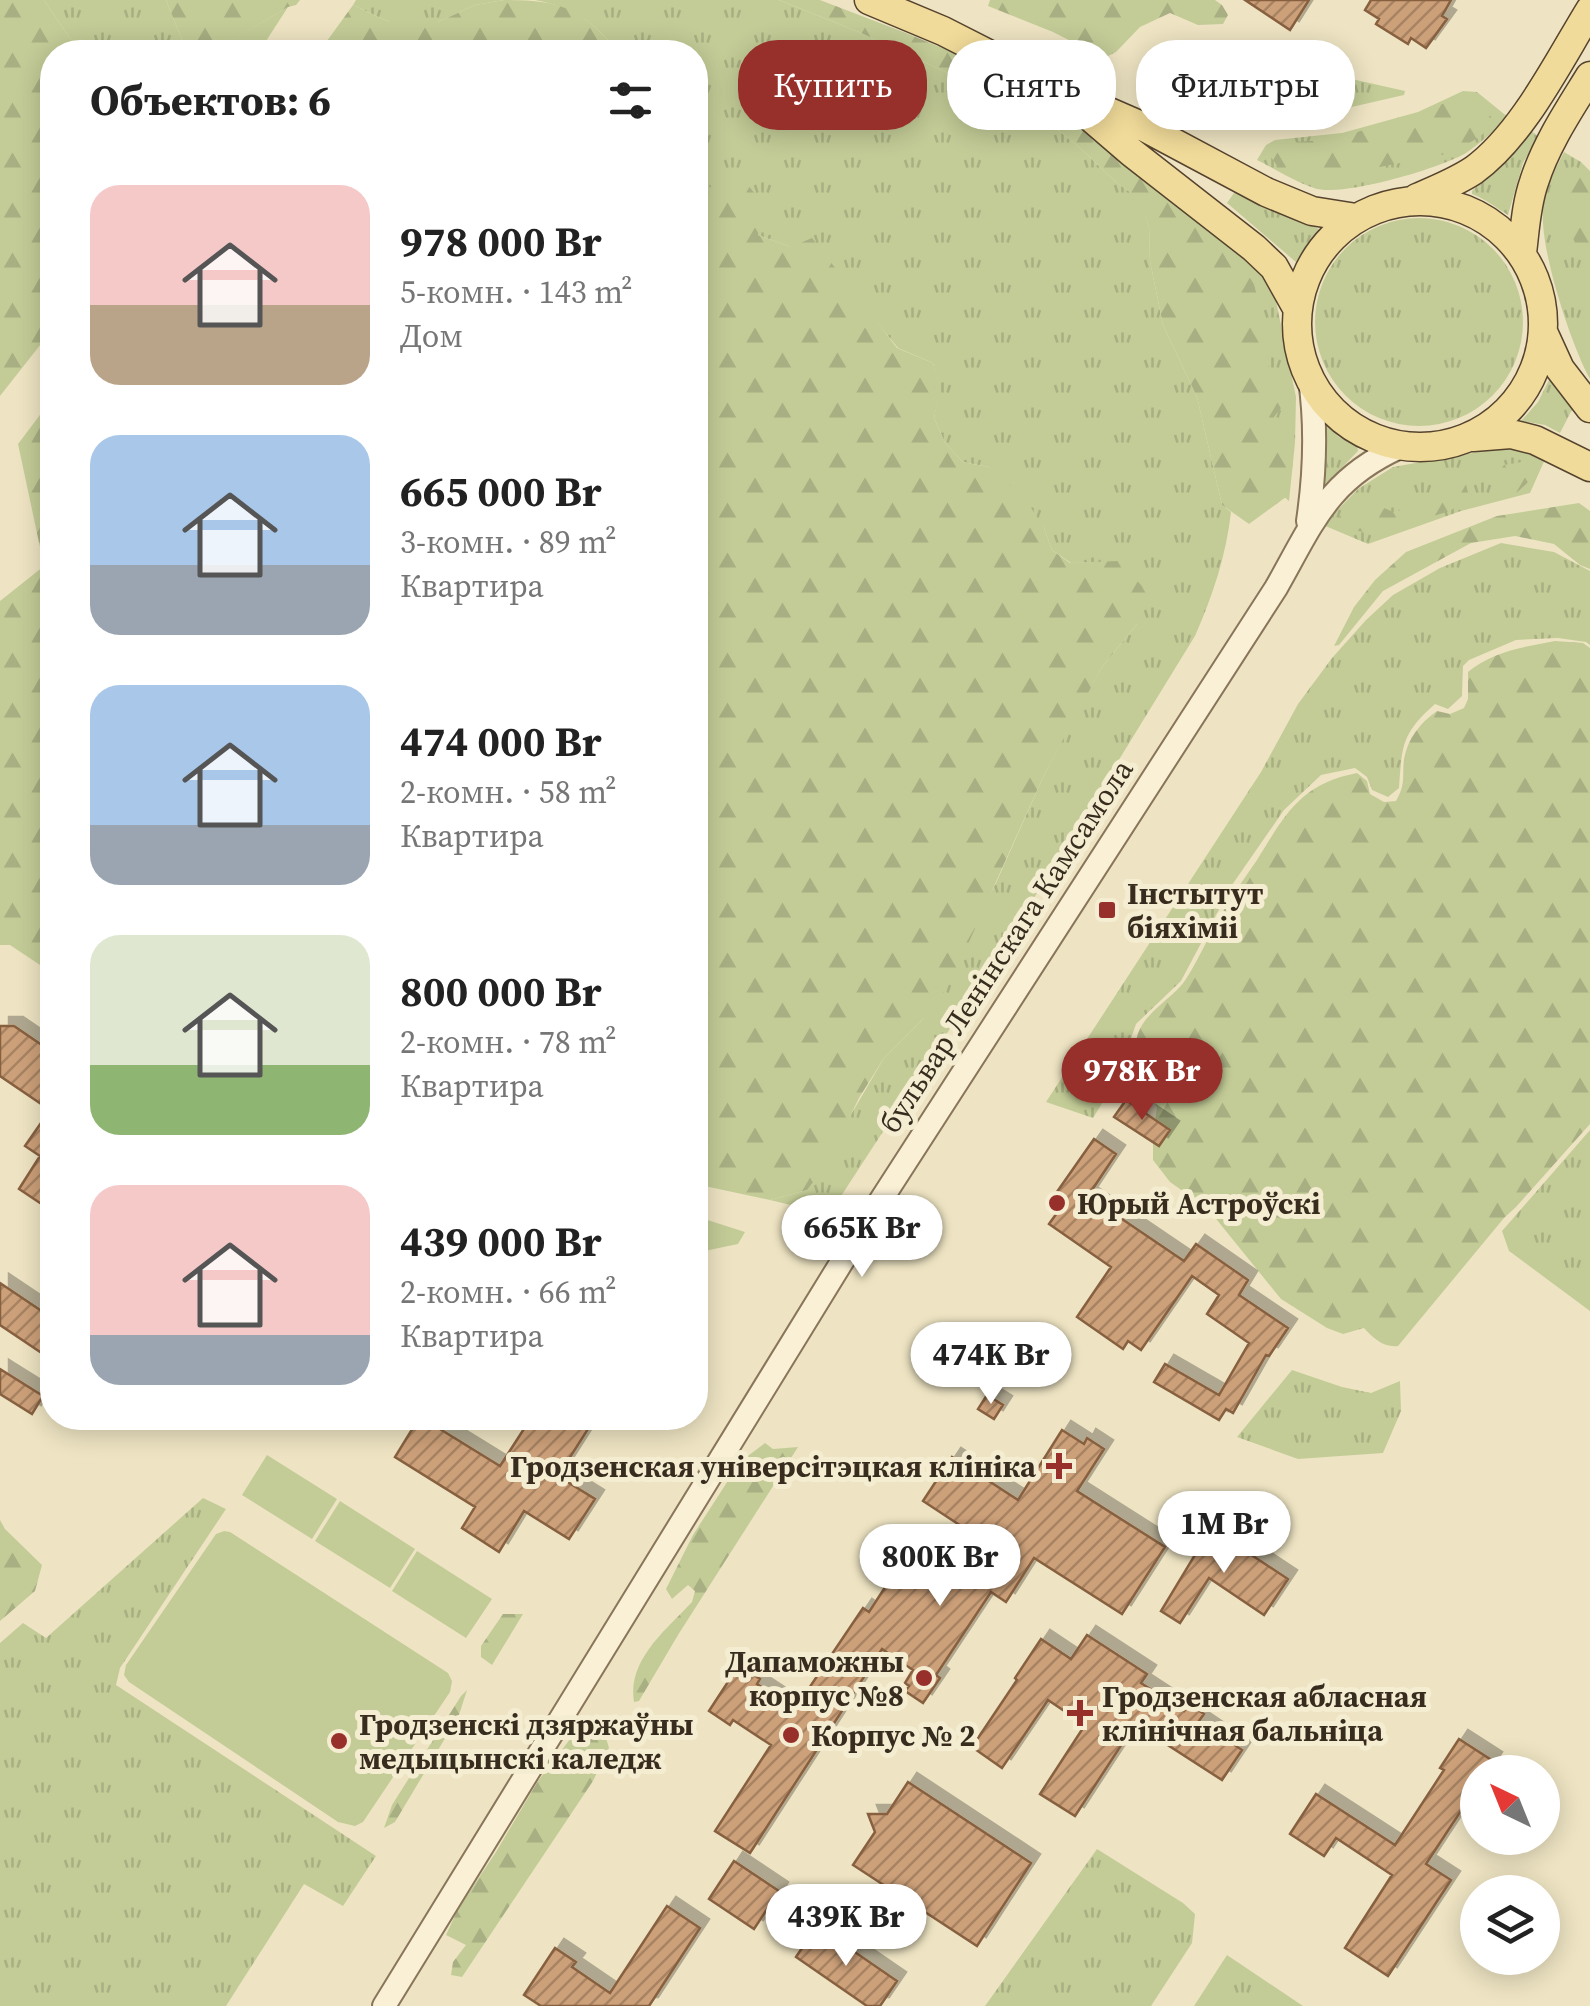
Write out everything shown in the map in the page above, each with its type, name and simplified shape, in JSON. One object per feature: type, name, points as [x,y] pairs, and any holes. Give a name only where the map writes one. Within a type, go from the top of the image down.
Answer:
[{"type":"main road","points":[[869,0],[961,40]]},
{"type":"main road","points":[[1590,10],[1526,113],[1495,152],[1449,184],[1356,218],[1328,242],[1308,272],[1297,308],[1296,333],[1300,357],[1310,380],[1332,412],[1364,435],[1400,447],[1437,447],[1472,437],[1510,434],[1535,440],[1590,467]]},
{"type":"main road","points":[[1522,253],[1532,185],[1590,76]]},
{"type":"main road","points":[[1106,130],[1254,248],[1274,267],[1297,308]]},
{"type":"main road","points":[[1134,154],[1131,142],[1143,130]]},
{"type":"main road","points":[[1150,130],[1266,192],[1312,211],[1356,218]]},
{"type":"main road","points":[[1411,200],[1440,202],[1471,211],[1500,228],[1522,253],[1543,305],[1544,334],[1537,366],[1522,395],[1500,419],[1472,437]]},
{"type":"main road","points":[[1544,334],[1560,369],[1590,408]]},
{"type":"street","name":"бульвар Ленінскага Камсамола","points":[[1306,535],[1316,443],[1310,380]]},
{"type":"street","name":"бульвар Ленінскага Камсамола","points":[[384,2006],[859,1234],[1276,588],[1328,499],[1347,478],[1374,458],[1400,447]]},
{"type":"green space","points":[[0,0],[44,0],[71,40],[40,40],[40,345],[0,396]]},
{"type":"green space","points":[[44,0],[166,0],[182,40],[71,40]]},
{"type":"green space","points":[[166,0],[300,0],[233,40],[182,40]]},
{"type":"green space","points":[[356,0],[504,0],[475,5],[438,22],[389,22],[353,5]]},
{"type":"green space","points":[[504,0],[556,5],[581,16],[607,40],[328,40],[353,5],[389,22],[438,22],[475,5]]},
{"type":"green space","points":[[535,0],[779,0],[876,40],[738,40],[738,130],[927,130],[927,63],[947,73],[947,130],[1058,130],[1139,198],[1149,227],[1150,261],[1163,325],[1197,397],[1222,505],[1231,512],[1218,575],[1195,636],[1018,924],[832,1210],[815,1211],[770,1200],[807,1190],[884,1058],[922,1020],[996,883],[1078,710],[1102,667],[1137,624],[1118,562],[1071,563],[1052,550],[1044,528],[989,467],[963,462],[945,443],[934,418],[939,391],[933,363],[898,348],[858,300],[791,247],[758,235],[709,188],[708,40],[607,40],[582,17]]},
{"type":"green space","points":[[779,0],[820,0],[923,40],[876,40]]},
{"type":"green space","points":[[990,0],[1215,0],[1228,15],[1223,24],[1198,25],[1170,13],[1140,27],[1116,52],[1116,40],[1069,40],[988,6]]},
{"type":"green space","points":[[288,7],[267,40],[232,40]]},
{"type":"green space","points":[[927,42],[947,50],[947,73],[927,63]]},
{"type":"green space","points":[[1355,80],[1405,91],[1404,95],[1355,106]]},
{"type":"green space","points":[[1463,91],[1477,92],[1509,118],[1466,153],[1391,180],[1346,189],[1314,188],[1257,160],[1266,145],[1275,140],[1342,133],[1418,112]]},
{"type":"green space","points":[[1465,97],[1480,101],[1494,121],[1483,134],[1456,152],[1318,182],[1280,170],[1271,157],[1271,144],[1336,139],[1382,124],[1416,126],[1429,108]]},
{"type":"green space","points":[[1058,130],[1088,130],[1125,165],[1180,200],[1231,247],[1254,284],[1265,330],[1269,374],[1294,392],[1273,418],[1293,464],[1286,497],[1249,524],[1222,505],[1197,397],[1163,325],[1150,261],[1149,227],[1138,198]]},
{"type":"green space","points":[[1530,130],[1538,136],[1523,163],[1508,215],[1472,191]]},
{"type":"green space","points":[[1564,152],[1590,171],[1590,379],[1558,297],[1543,228],[1545,195]]},
{"type":"green space","points":[[1575,165],[1590,186],[1590,292],[1559,200],[1564,175]]},
{"type":"green space","points":[[708,182],[710,188],[747,184],[765,206],[758,235],[791,247],[812,238],[897,348],[933,363],[940,391],[934,418],[945,443],[963,462],[989,467],[1024,497],[1044,528],[1052,550],[1070,563],[1118,561],[1148,597],[1137,624],[1102,667],[1044,775],[951,982],[922,1020],[884,1058],[859,1098],[827,1164],[807,1190],[770,1200],[708,1187]]},
{"type":"green space","points":[[1236,190],[1319,229],[1297,263],[1227,203]]},
{"type":"green space","points":[[1419,218],[1459,226],[1493,248],[1515,282],[1523,322],[1515,362],[1493,396],[1459,418],[1419,426],[1379,418],[1345,396],[1323,362],[1315,322],[1323,282],[1345,248],[1379,226]]},
{"type":"green space","points":[[1213,227],[1265,274],[1276,301],[1296,397],[1289,501],[1255,473]]},
{"type":"green space","points":[[1550,378],[1574,406],[1560,433],[1545,425],[1521,421],[1538,402]]},
{"type":"green space","points":[[40,415],[40,547],[18,444]]},
{"type":"green space","points":[[1322,422],[1357,446],[1358,451],[1324,486],[1317,486]]},
{"type":"green space","points":[[1522,448],[1546,457],[1530,493],[1461,511],[1368,544],[1323,525],[1358,489],[1393,467]]},
{"type":"green space","points":[[1533,460],[1532,475],[1523,487],[1515,494],[1499,493],[1496,476],[1504,465]]},
{"type":"green space","points":[[1464,476],[1469,497],[1450,511],[1390,529],[1364,532],[1346,529],[1338,518],[1352,500],[1373,503],[1393,512],[1422,505],[1436,490]]},
{"type":"green space","points":[[1579,503],[1590,511],[1590,569],[1554,544],[1515,536],[1471,543],[1383,591],[1339,645],[1334,646],[1354,607],[1375,580],[1406,552],[1497,516]]},
{"type":"green space","points":[[1501,543],[1554,552],[1590,571],[1590,645],[1558,638],[1516,640],[1469,660],[1463,666],[1462,696],[1448,709],[1435,704],[1410,732],[1403,750],[1399,788],[1388,797],[1372,790],[1367,777],[1355,768],[1321,775],[1284,810],[1232,885],[1181,981],[1136,1024],[1117,1079],[1093,1118],[1046,1102],[1261,772],[1298,704],[1332,658],[1393,595],[1440,568]]},
{"type":"green space","points":[[40,569],[40,965],[10,945],[0,945],[0,601]]},
{"type":"green space","points":[[1555,641],[1583,643],[1590,648],[1590,1124],[1504,1218],[1398,1346],[1383,1344],[1364,1328],[1343,1334],[1281,1299],[1208,1209],[1170,1182],[1153,1160],[1157,1107],[1135,1068],[1137,1037],[1145,1020],[1186,979],[1234,893],[1296,804],[1321,785],[1357,773],[1367,781],[1370,794],[1384,802],[1396,801],[1412,738],[1437,711],[1450,714],[1464,708],[1468,672],[1498,655]]},
{"type":"green space","points":[[1590,1130],[1590,1311],[1509,1251],[1502,1231]]},
{"type":"green space","points":[[708,1220],[745,1232],[738,1244],[708,1250]]},
{"type":"green space","points":[[1292,1370],[1371,1393],[1400,1381],[1401,1411],[1383,1453],[1298,1459],[1237,1437]]},
{"type":"green space","points":[[765,1443],[773,1449],[798,1447],[639,1701],[634,1702],[633,1687],[642,1659],[692,1602],[695,1591],[688,1585],[672,1599],[666,1589],[693,1535],[740,1462]]},
{"type":"green space","points":[[267,1455],[337,1499],[312,1539],[242,1495]]},
{"type":"green space","points":[[203,1498],[226,1509],[120,1668],[116,1685],[376,1856],[343,1906],[304,1884],[226,2006],[0,2006],[0,1643],[23,1623],[46,1638]]},
{"type":"green space","points":[[340,1501],[415,1549],[390,1588],[315,1541]]},
{"type":"green space","points":[[0,1520],[42,1565],[35,1591],[0,1621]]},
{"type":"green space","points":[[224,1531],[448,1673],[452,1681],[450,1692],[363,1822],[355,1826],[338,1822],[124,1675],[126,1665],[216,1534]]},
{"type":"green space","points":[[417,1551],[492,1599],[466,1638],[392,1591]]},
{"type":"green space","points":[[503,1614],[523,1614],[492,1665],[481,1657],[481,1646]]},
{"type":"green space","points":[[467,1690],[459,1715],[395,1822],[384,1828],[392,1805]]},
{"type":"green space","points":[[593,1728],[606,1738],[609,1748],[593,1781],[462,1977],[451,1975],[453,1962],[466,1945],[446,1935],[458,1909],[538,1781],[577,1730]]},
{"type":"green space","points":[[1097,1849],[1195,1914],[1192,1943],[1151,2006],[985,2006]]},
{"type":"green space","points":[[1227,1955],[1303,2006],[1194,2006]]},
{"type":"building","points":[[1245,0],[1309,0],[1290,30]]},
{"type":"building","points":[[1371,0],[1451,0],[1442,16],[1447,19],[1426,48],[1411,38],[1408,44],[1376,24],[1379,19],[1365,10]]},
{"type":"building","points":[[0,1026],[14,1026],[40,1044],[40,1103],[0,1076]]},
{"type":"building","points":[[1126,1100],[1170,1130],[1159,1146],[1114,1117]]},
{"type":"building","points":[[40,1124],[40,1156],[25,1146]]},
{"type":"building","points":[[1094,1139],[1116,1154],[1088,1196],[1184,1261],[1196,1244],[1248,1280],[1239,1295],[1288,1328],[1266,1355],[1233,1413],[1226,1409],[1219,1420],[1154,1382],[1165,1364],[1219,1395],[1249,1343],[1207,1314],[1219,1295],[1192,1276],[1141,1350],[1128,1341],[1123,1349],[1077,1317],[1111,1267],[1049,1224],[1062,1206],[1052,1199]]},
{"type":"building","points":[[40,1156],[40,1203],[19,1189]]},
{"type":"building","points":[[0,1283],[40,1310],[40,1352],[0,1325]]},
{"type":"building","points":[[0,1369],[40,1394],[40,1401],[32,1414],[0,1394]]},
{"type":"building","points":[[987,1395],[1003,1405],[994,1419],[978,1409]]},
{"type":"building","points":[[412,1430],[442,1430],[500,1466],[523,1430],[587,1430],[558,1476],[595,1499],[569,1539],[524,1511],[499,1552],[462,1528],[475,1507],[395,1457]]},
{"type":"building","points":[[1062,1430],[1084,1444],[1087,1438],[1104,1449],[1077,1491],[1165,1547],[1122,1614],[1034,1558],[1006,1602],[991,1592],[936,1675],[940,1678],[923,1703],[905,1691],[913,1670],[882,1649],[750,1853],[715,1831],[771,1745],[733,1720],[730,1725],[709,1711],[739,1665],[760,1679],[757,1684],[795,1709],[863,1608],[869,1612],[895,1572],[889,1568],[910,1537],[969,1578],[990,1545],[923,1501],[952,1457],[1018,1500]]},
{"type":"building","points":[[1197,1526],[1212,1536],[1215,1531],[1288,1579],[1264,1615],[1209,1578],[1180,1623],[1161,1611],[1198,1550],[1187,1543]]},
{"type":"building","points":[[1087,1635],[1147,1674],[1141,1683],[1184,1711],[1189,1704],[1204,1714],[1199,1721],[1242,1750],[1222,1780],[1135,1724],[1075,1816],[1040,1794],[1085,1725],[1048,1700],[1002,1768],[972,1747],[1041,1639],[1071,1659]]},
{"type":"building","points":[[1459,1739],[1484,1755],[1460,1755],[1460,1812],[1426,1864],[1451,1880],[1388,1976],[1345,1948],[1392,1875],[1336,1838],[1324,1856],[1290,1834],[1316,1794],[1395,1845],[1444,1770],[1440,1768]]},
{"type":"building","points":[[908,1782],[1031,1863],[977,1946],[853,1865],[875,1832],[868,1814],[887,1814]]},
{"type":"building","points":[[734,1861],[779,1891],[754,1929],[709,1899]]},
{"type":"building","points":[[667,1906],[700,1928],[649,2006],[541,2006],[524,1995],[555,1948],[576,1962],[572,1967],[610,1993]]},
{"type":"building","points":[[817,1926],[897,1981],[880,2006],[867,2006],[796,1957]]},
{"type":"place","name":"Інстытут біяхіміі","points":[[1107,910]]},
{"type":"place","name":"Юрый Астроўскі","points":[[1057,1203]]},
{"type":"place","name":"Гродзенская універсітэцкая клініка","points":[[1059,1466]]},
{"type":"place","name":"Дапаможны корпус №8","points":[[924,1678]]},
{"type":"place","name":"Гродзенская абласная клінічная бальніца","points":[[1080,1713]]},
{"type":"place","name":"Корпус № 2","points":[[791,1735]]},
{"type":"place","name":"Гродзенскі дзяржаўны медыцынскі каледж","points":[[339,1741]]}]
